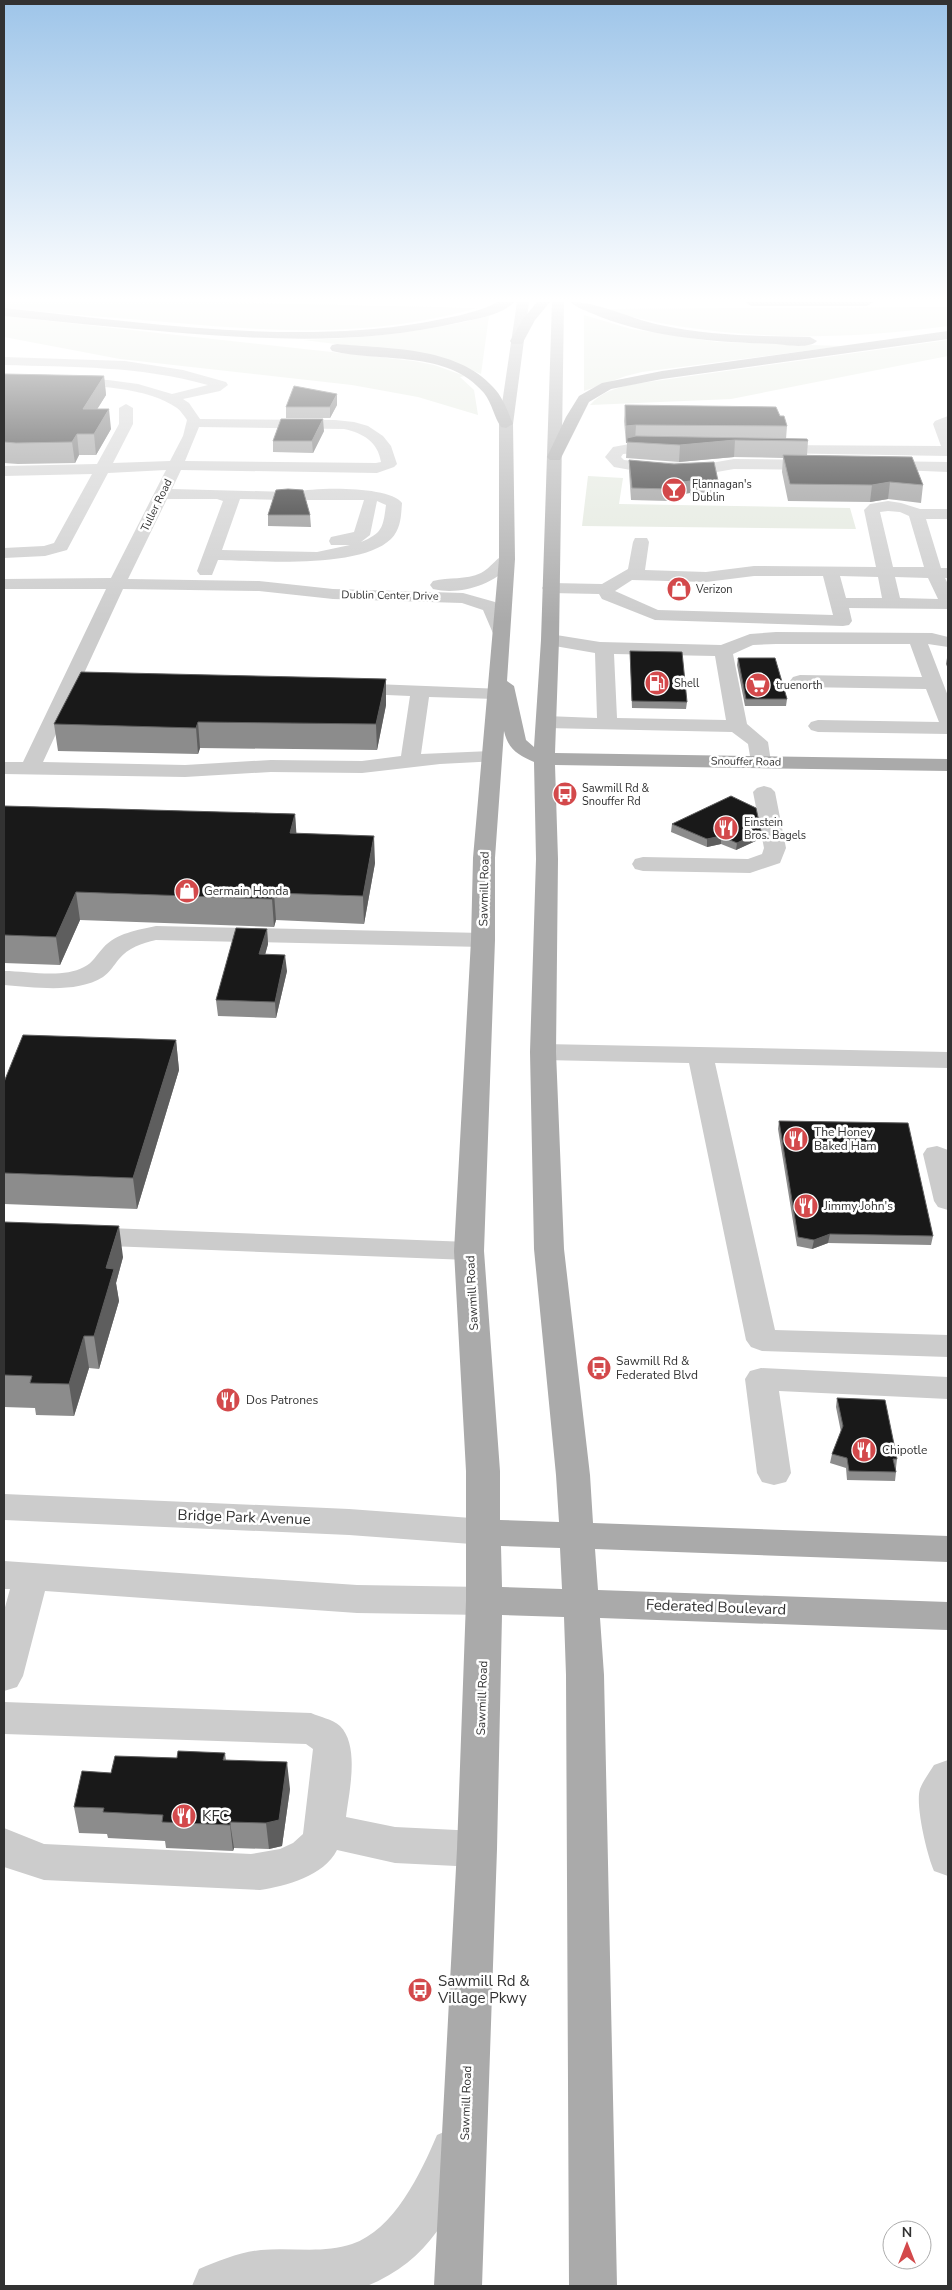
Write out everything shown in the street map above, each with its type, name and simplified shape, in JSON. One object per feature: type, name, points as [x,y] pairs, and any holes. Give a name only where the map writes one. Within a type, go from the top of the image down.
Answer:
[{"type":"highway","points":[[499,409],[506,424]]},
{"type":"highway","points":[[555,457],[578,409]]},
{"type":"main road","name":"Sawmill Road","points":[[458,2286],[477,1848],[485,1532],[470,1251],[483,940],[484,858],[507,559],[506,424],[508,409]]},
{"type":"main road","name":"Sawmill Road","points":[[551,409],[555,457],[550,640],[544,759],[547,859],[542,1052],[549,1249],[573,1475],[585,1674],[593,2286]]},
{"type":"main road","points":[[498,665],[516,740],[522,750],[544,759]]},
{"type":"main road","name":"Snouffer Road","points":[[544,759],[948,764]]},
{"type":"main road","points":[[485,1532],[948,1549]]},
{"type":"main road","name":"Federated Boulevard","points":[[484,1601],[948,1616]]},
{"type":"street","points":[[4,553],[48,551],[61,546],[126,424],[126,409]]},
{"type":"street","points":[[4,471],[46,472],[176,465],[377,468],[389,464],[388,453],[384,444],[375,436],[359,427],[341,424],[194,423],[193,416],[188,409]]},
{"type":"street","points":[[758,444],[947,446],[940,424],[948,420]]},
{"type":"street","name":"Tuller Road","points":[[30,769],[69,683],[176,465],[194,423]]},
{"type":"street","points":[[246,466],[263,423]]},
{"type":"street","points":[[647,438],[675,443],[618,450],[613,457],[619,464],[642,467],[711,468],[734,464],[832,465]]},
{"type":"street","points":[[861,466],[948,466]]},
{"type":"street","points":[[162,494],[283,495]]},
{"type":"street","points":[[201,584],[232,499],[225,495],[216,494]]},
{"type":"street","points":[[212,555],[317,557],[332,555],[362,542],[384,536],[390,530],[393,501],[375,496],[302,495]]},
{"type":"street","points":[[362,542],[370,503]]},
{"type":"street","points":[[605,589],[608,594],[655,615],[841,612],[892,604],[948,602],[941,573],[916,514],[908,508],[879,507],[872,510],[892,604]]},
{"type":"street","points":[[916,514],[948,514]]},
{"type":"street","points":[[218,538],[237,539]]},
{"type":"street","points":[[321,541],[362,542]]},
{"type":"street","points":[[551,588],[605,589],[636,571],[640,542]]},
{"type":"street","name":"Dublin Center Drive","points":[[4,584],[118,583],[259,586],[465,583],[490,575],[501,568],[507,559]]},
{"type":"street","points":[[628,575],[706,577],[754,571],[941,573]]},
{"type":"street","points":[[830,571],[841,612],[851,626],[948,628]]},
{"type":"street","name":"Dublin Center Drive","points":[[259,586],[333,594],[447,596],[472,599],[490,608],[500,634]]},
{"type":"street","points":[[550,640],[604,649],[724,651],[750,640],[776,638],[921,647]]},
{"type":"street","points":[[791,654],[921,647],[948,642]]},
{"type":"street","points":[[921,647],[948,721]]},
{"type":"street","points":[[604,649],[607,724]]},
{"type":"street","points":[[724,651],[736,726]]},
{"type":"street","points":[[800,681],[933,683]]},
{"type":"street","points":[[69,683],[89,683]]},
{"type":"street","points":[[333,689],[496,693]]},
{"type":"street","points":[[410,763],[420,691]]},
{"type":"street","points":[[546,722],[736,726],[758,742],[761,762]]},
{"type":"street","points":[[818,726],[948,728]]},
{"type":"street","points":[[4,768],[185,771],[271,766],[369,767],[457,757],[491,757]]},
{"type":"street","points":[[643,864],[750,866],[772,858],[775,848],[764,792]]},
{"type":"street","points":[[4,978],[65,979],[84,976],[103,966],[114,950],[125,943],[140,937],[165,933],[483,940]]},
{"type":"street","points":[[542,1052],[948,1060]]},
{"type":"street","points":[[700,1054],[762,1340],[948,1346]]},
{"type":"street","points":[[937,1154],[948,1200]]},
{"type":"street","points":[[61,1236],[470,1251]]},
{"type":"street","points":[[774,1473],[761,1379],[948,1388]]},
{"type":"street","name":"Bridge Park Avenue","points":[[4,1507],[349,1522],[485,1532]]},
{"type":"street","points":[[4,1676],[17,1576],[357,1599],[484,1601]]},
{"type":"street","points":[[4,1718],[306,1728],[316,1731],[330,1740],[333,1748],[324,1830],[318,1845],[310,1853],[282,1868],[264,1872],[44,1862],[21,1855],[4,1846]]},
{"type":"street","points":[[948,1778],[940,1789],[938,1799],[948,1858]]},
{"type":"street","points":[[324,1830],[401,1846],[477,1848]]},
{"type":"street","points":[[216,2286],[258,2275],[331,2273],[353,2267],[395,2244],[426,2209],[438,2187],[454,2148],[466,2096]]},
{"type":"shaded area","points":[[458,409],[477,409],[478,415]]},
{"type":"shaded area","points":[[588,476],[623,478],[619,504],[850,508],[856,529],[582,526]]},
{"type":"building","points":[[4,409],[109,409],[94,434],[77,434],[72,442],[4,442]]},
{"type":"building","points":[[625,409],[777,409],[780,416],[784,416],[787,426],[636,425],[626,426]]},
{"type":"building","points":[[281,419],[323,419],[312,441],[273,441]]},
{"type":"building","points":[[636,436],[807,439],[808,441],[735,440],[680,445],[627,442],[627,438]]},
{"type":"building","points":[[783,455],[912,457],[923,485],[890,482],[872,485],[790,484]]},
{"type":"building","points":[[629,460],[674,464],[714,462],[720,490],[693,489],[690,481],[668,484],[669,489],[632,488]]},
{"type":"building","points":[[276,490],[303,490],[310,515],[268,515]]},
{"type":"building","name":"Shell","points":[[630,651],[682,652],[687,702],[632,701]]},
{"type":"building","name":"truenorth","points":[[738,658],[775,658],[787,699],[746,699]]},
{"type":"building","points":[[81,672],[386,679],[376,724],[198,722],[196,728],[54,724]]},
{"type":"building","name":"Einstein Bros. Bagels","points":[[731,796],[756,808],[761,831],[737,843],[721,836],[707,839],[672,824]]},
{"type":"building","name":"Germain Honda","points":[[4,806],[295,814],[290,833],[374,836],[363,896],[274,893],[272,899],[76,892],[56,937],[4,935]]},
{"type":"building","points":[[236,928],[267,929],[259,954],[285,955],[275,1002],[216,1000]]},
{"type":"building","points":[[23,1035],[176,1040],[133,1178],[4,1173],[4,1082]]},
{"type":"building","points":[[779,1121],[908,1123],[933,1236],[830,1234],[814,1240],[798,1237]]},
{"type":"building","points":[[4,1222],[119,1226],[106,1268],[114,1269],[94,1336],[84,1336],[69,1384],[30,1383],[32,1376],[4,1375]]},
{"type":"building","name":"Chipotle","points":[[837,1398],[885,1400],[897,1459],[893,1459],[896,1472],[849,1471],[847,1458],[832,1454],[843,1426]]},
{"type":"building","points":[[178,1751],[225,1753],[223,1760],[287,1762],[279,1820],[266,1823],[230,1822],[230,1825],[162,1822],[163,1815],[103,1812],[104,1808],[74,1807],[82,1771],[111,1773],[115,1756],[177,1758]]},
{"type":"place","name":"Flannagan's Dublin","points":[[674,490]]},
{"type":"place","name":"Verizon","points":[[679,589]]},
{"type":"place","name":"Shell","points":[[657,683]]},
{"type":"place","name":"truenorth","points":[[758,685]]},
{"type":"place","name":"Sawmill Rd & Snouffer Rd","points":[[565,794]]},
{"type":"place","name":"Einstein Bros. Bagels","points":[[726,828]]},
{"type":"place","name":"Germain Honda","points":[[187,891]]},
{"type":"place","name":"The Honey Baked Ham","points":[[796,1139]]},
{"type":"place","name":"Jimmy John's","points":[[806,1206]]},
{"type":"place","name":"Sawmill Rd & Federated Blvd","points":[[599,1368]]},
{"type":"place","name":"Dos Patrones","points":[[228,1400]]},
{"type":"place","name":"Chipotle","points":[[864,1450]]},
{"type":"place","name":"KFC","points":[[184,1816]]},
{"type":"place","name":"Sawmill Rd & Village Pkwy","points":[[420,1990]]}]
